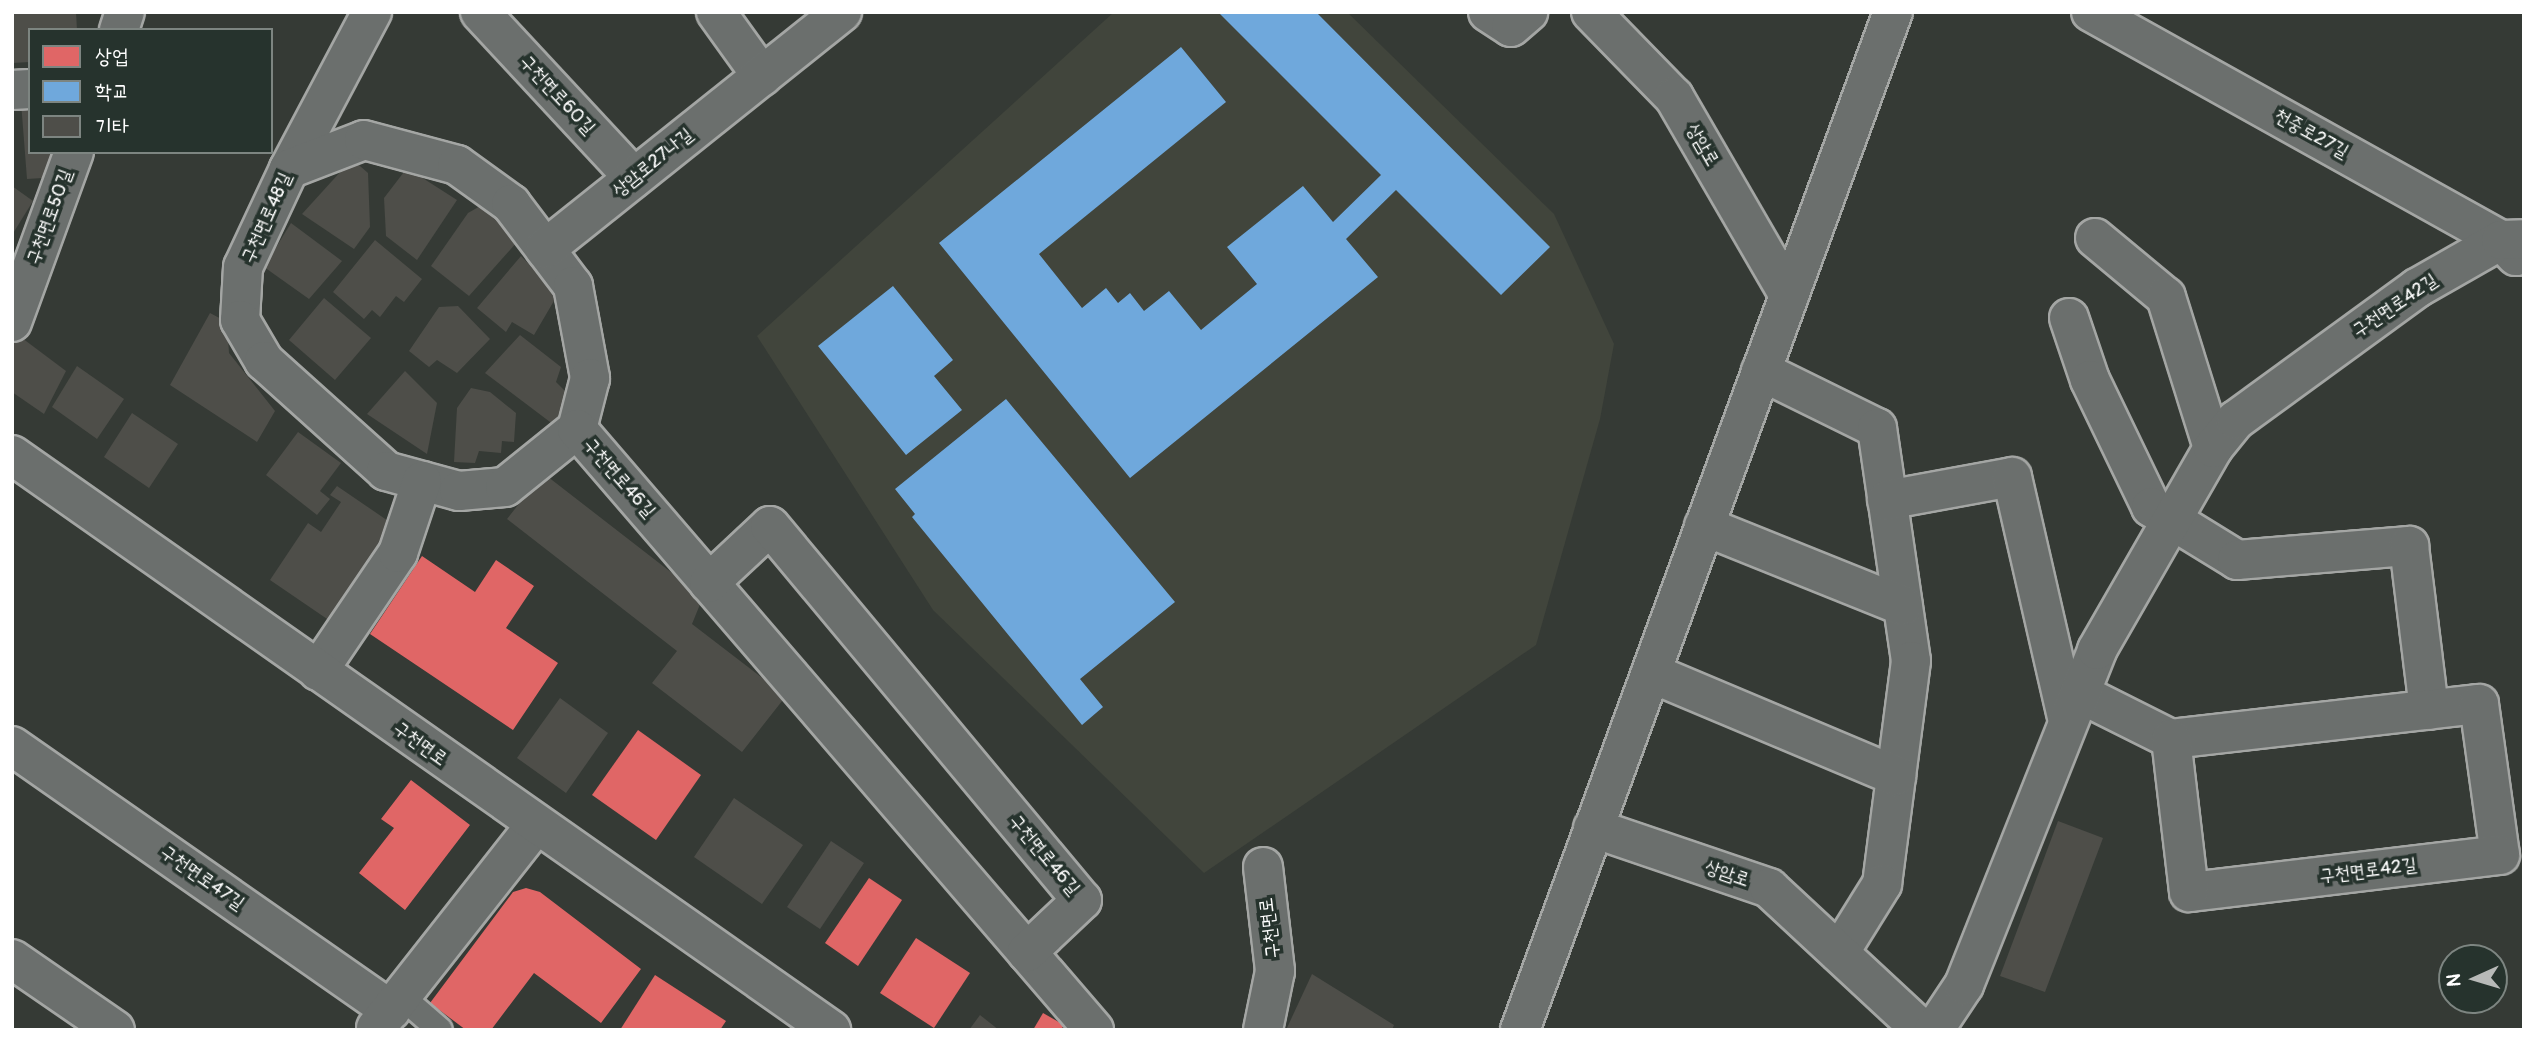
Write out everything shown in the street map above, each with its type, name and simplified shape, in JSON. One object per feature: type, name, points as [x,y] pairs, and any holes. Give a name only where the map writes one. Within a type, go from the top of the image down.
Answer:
[{"type":"street","name":"구천면로48길","points":[[372,12],[289,169],[243,267],[240,320],[264,361],[386,471],[459,491],[505,487],[577,429]]},
{"type":"street","name":"구천면로60길","points":[[480,12],[634,177]]},
{"type":"street","points":[[716,12],[762,76]]},
{"type":"street","name":"상암로27나길","points":[[545,249],[842,12]]},
{"type":"street","points":[[1488,12],[1511,27],[1528,12]]},
{"type":"street","name":"상암로","points":[[1591,12],[1674,96],[1789,295]]},
{"type":"street","points":[[1520,1030],[1893,12]]},
{"type":"street","name":"천중로27길","points":[[2091,12],[2516,248]]},
{"type":"street","name":"구천면로46길","points":[[289,169],[364,140],[457,165],[511,204],[573,286],[590,378],[577,429],[1094,1030]]},
{"type":"street","name":"구천면로50길","points":[[12,322],[73,154]]},
{"type":"street","points":[[2095,238],[2166,297],[2213,448]]},
{"type":"street","name":"구천면로42길","points":[[1934,1030],[1964,985],[2097,650],[2174,522],[2213,448],[2236,420],[2417,288],[2516,248]]},
{"type":"street","points":[[2069,318],[2090,380],[2151,508],[2237,560],[2409,546],[2429,710]]},
{"type":"street","points":[[1761,371],[1877,428],[1911,661],[1882,884],[1839,953]]},
{"type":"street","name":"구천면로","points":[[12,455],[534,826],[831,1030]]},
{"type":"street","points":[[1887,500],[2012,477],[2074,707],[2171,739]]},
{"type":"street","points":[[318,671],[398,553],[422,481]]},
{"type":"street","name":"구천면로46길","points":[[709,583],[770,526],[1082,900],[1027,952]]},
{"type":"street","points":[[1704,526],[1903,606]]},
{"type":"street","points":[[1651,673],[1896,776]]},
{"type":"street","name":"구천면로42길","points":[[2479,704],[2500,855],[2189,892],[2171,739],[2479,704]]},
{"type":"street","name":"구천면로47길","points":[[12,746],[389,1012]]},
{"type":"street","points":[[389,1012],[534,826]]},
{"type":"street","name":"상암로","points":[[1593,828],[1769,888],[1922,1030]]},
{"type":"street","name":"구천면로","points":[[1263,867],[1275,971],[1263,1030]]},
{"type":"street","points":[[12,959],[115,1030]]},
{"type":"lane","name":"구천면로47길","points":[[389,1012],[440,1030]]},
{"type":"shaded area","points":[[1114,12],[1347,12],[1554,214],[1614,344],[1600,419],[1536,645],[1204,873],[933,610],[757,336]]},
{"type":"building: 상업","points":[[422,556],[475,592],[496,560],[534,586],[506,628],[558,663],[513,730],[370,634]]},
{"type":"building: 상업","points":[[638,730],[701,775],[656,840],[592,795]]},
{"type":"building: 상업","points":[[411,780],[470,825],[405,910],[359,873],[394,828],[381,819]]},
{"type":"building: 상업","points":[[869,878],[902,900],[858,966],[825,943]]},
{"type":"building: 상업","points":[[526,888],[540,892],[641,969],[601,1023],[534,973],[491,1030],[466,1030],[430,1003],[513,892]]},
{"type":"building: 상업","points":[[916,938],[970,973],[934,1028],[880,993]]},
{"type":"building: 상업","points":[[655,975],[726,1021],[720,1030],[620,1030]]},
{"type":"building: 상업","points":[[1043,1013],[1064,1025],[1061,1030],[1033,1030]]},
{"type":"building: 학교","points":[[1218,12],[1316,12],[1550,247],[1501,295],[1396,190],[1346,239],[1378,277],[1130,478],[939,243],[1181,47],[1226,102],[1039,254],[1082,308],[1106,288],[1118,303],[1130,293],[1144,311],[1169,291],[1201,330],[1257,284],[1227,247],[1303,186],[1333,222],[1381,175]]},
{"type":"building: 학교","points":[[893,286],[953,360],[934,376],[962,410],[906,455],[818,346]]},
{"type":"building: 학교","points":[[1006,399],[1175,602],[1080,679],[1103,707],[1082,725],[912,517],[915,514],[895,489]]},
{"type":"building: 기타","points":[[12,12],[76,12],[77,28],[28,28],[28,62],[12,63]]},
{"type":"building: 기타","points":[[28,101],[28,154],[57,154],[58,177],[27,179],[21,102]]},
{"type":"building: 기타","points":[[352,159],[368,173],[370,227],[354,249],[302,214]]},
{"type":"building: 기타","points":[[407,168],[457,200],[417,260],[386,236],[384,198]]},
{"type":"building: 기타","points":[[12,186],[33,201],[12,235]]},
{"type":"building: 기타","points":[[482,205],[517,242],[469,296],[431,266],[468,213]]},
{"type":"building: 기타","points":[[291,223],[342,261],[309,299],[264,267]]},
{"type":"building: 기타","points":[[375,240],[422,279],[404,302],[396,296],[380,317],[372,310],[364,319],[333,292]]},
{"type":"building: 기타","points":[[521,256],[558,294],[534,335],[512,322],[506,332],[477,308]]},
{"type":"building: 기타","points":[[324,298],[371,338],[335,380],[289,340]]},
{"type":"building: 기타","points":[[458,306],[490,339],[457,373],[437,360],[429,367],[409,351],[439,307]]},
{"type":"building: 기타","points":[[210,313],[227,322],[229,353],[275,411],[257,442],[170,385]]},
{"type":"building: 기타","points":[[18,335],[66,371],[44,414],[12,392],[12,341]]},
{"type":"building: 기타","points":[[520,335],[561,367],[556,382],[572,398],[554,425],[485,373]]},
{"type":"building: 기타","points":[[77,366],[124,399],[97,439],[52,407]]},
{"type":"building: 기타","points":[[405,371],[437,403],[427,454],[367,414]]},
{"type":"building: 기타","points":[[471,388],[490,392],[516,413],[514,442],[502,441],[501,453],[479,451],[475,463],[454,462],[457,408]]},
{"type":"building: 기타","points":[[132,413],[178,444],[149,488],[104,457]]},
{"type":"building: 기타","points":[[298,432],[341,463],[320,491],[330,499],[317,515],[266,475]]},
{"type":"building: 기타","points":[[543,473],[703,597],[692,624],[786,696],[742,752],[652,683],[677,651],[507,519]]},
{"type":"building: 기타","points":[[337,486],[397,527],[333,623],[270,580],[308,523],[321,532],[341,502],[330,495]]},
{"type":"building: 기타","points":[[560,698],[608,733],[566,793],[517,758]]},
{"type":"building: 기타","points":[[734,798],[803,845],[762,904],[694,857]]},
{"type":"building: 기타","points":[[2058,821],[2103,838],[2045,992],[2000,976]]},
{"type":"building: 기타","points":[[831,841],[864,863],[820,929],[787,907]]},
{"type":"building: 기타","points":[[1312,974],[1394,1025],[1392,1030],[1286,1030]]},
{"type":"building: 기타","points":[[980,1015],[999,1030],[969,1030]]}]
